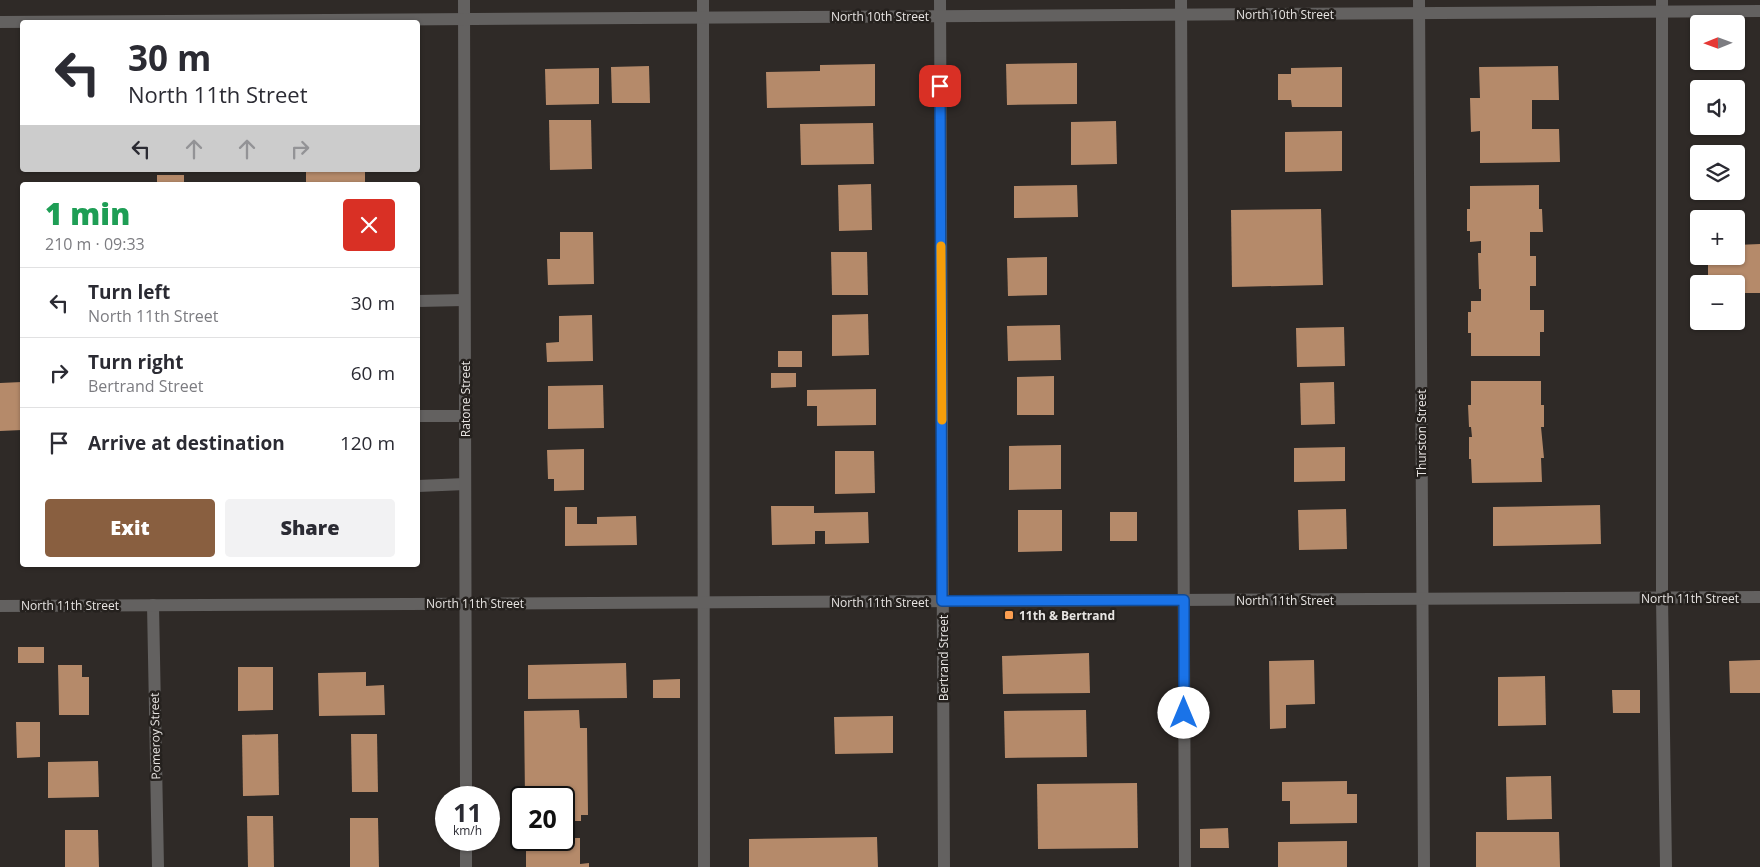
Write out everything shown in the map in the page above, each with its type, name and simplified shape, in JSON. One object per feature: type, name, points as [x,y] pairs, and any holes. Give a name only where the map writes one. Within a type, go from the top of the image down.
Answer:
[{"type":"street","name":"Ratone Street","points":[[464,0],[466,786]]},
{"type":"street","points":[[703,0],[704,867]]},
{"type":"street","name":"Bertrand Street","points":[[940,0],[944,867]]},
{"type":"street","points":[[1181,0],[1185,867]]},
{"type":"street","name":"North 10th Street","points":[[309,20],[1181,14],[1419,6],[1662,6],[1760,11]]},
{"type":"street","name":"Thurston Street","points":[[1419,6],[1424,867]]},
{"type":"street","points":[[1662,6],[1662,598],[1666,867]]},
{"type":"street","name":"North 10th Street","points":[[0,22],[20,22]]},
{"type":"street","points":[[420,301],[464,300]]},
{"type":"street","points":[[420,416],[465,416]]},
{"type":"street","points":[[420,486],[465,484]]},
{"type":"street","name":"North 11th Street","points":[[0,606],[1760,598]]},
{"type":"street","name":"Pomeroy Street","points":[[153,605],[158,867]]},
{"type":"street","points":[[466,851],[466,867]]},
{"type":"building","points":[[1077,63],[1077,104],[1007,105],[1006,64]]},
{"type":"building","points":[[875,64],[875,106],[767,108],[766,72],[820,71],[820,65]]},
{"type":"building","points":[[649,66],[650,103],[612,103],[611,67]]},
{"type":"building","points":[[1558,66],[1559,100],[1532,100],[1532,129],[1559,129],[1560,162],[1480,163],[1480,131],[1471,132],[1470,98],[1480,98],[1479,67]]},
{"type":"building","points":[[1342,67],[1342,107],[1292,107],[1291,100],[1278,100],[1278,74],[1291,74],[1291,68]]},
{"type":"building","points":[[599,68],[599,104],[546,105],[545,69]]},
{"type":"building","points":[[549,120],[591,120],[592,169],[550,170]]},
{"type":"building","points":[[1116,121],[1117,164],[1071,165],[1071,122]]},
{"type":"building","points":[[873,123],[874,164],[801,165],[800,124]]},
{"type":"building","points":[[1342,131],[1342,171],[1285,172],[1285,132]]},
{"type":"building","points":[[306,172],[365,172],[365,182],[306,182]]},
{"type":"building","points":[[157,175],[184,175],[184,182],[157,182]]},
{"type":"building","points":[[871,184],[872,230],[839,231],[838,185]]},
{"type":"building","points":[[1077,185],[1078,217],[1014,218],[1014,186]]},
{"type":"building","points":[[1539,185],[1539,209],[1542,209],[1543,232],[1530,232],[1530,256],[1536,256],[1536,286],[1530,286],[1530,310],[1544,310],[1544,332],[1540,332],[1540,356],[1471,356],[1471,333],[1468,333],[1468,312],[1471,312],[1471,301],[1481,301],[1478,253],[1481,253],[1481,241],[1470,242],[1470,231],[1467,231],[1467,209],[1470,209],[1470,186]]},
{"type":"building","points":[[1321,209],[1323,285],[1232,287],[1231,210]]},
{"type":"building","points":[[560,232],[593,232],[594,284],[548,285],[547,259],[560,259]]},
{"type":"building","points":[[1760,244],[1760,293],[1745,293],[1745,275],[1708,275],[1708,265],[1745,265],[1745,245]]},
{"type":"building","points":[[831,252],[867,252],[868,295],[832,295]]},
{"type":"building","points":[[1047,257],[1047,295],[1008,296],[1007,258]]},
{"type":"building","points":[[868,314],[869,355],[832,356],[832,315]]},
{"type":"building","points":[[592,315],[593,361],[547,362],[546,343],[559,342],[559,316]]},
{"type":"building","points":[[1060,325],[1061,360],[1008,361],[1007,326]]},
{"type":"building","points":[[1344,327],[1345,366],[1297,367],[1296,328]]},
{"type":"building","points":[[778,351],[802,351],[802,367],[778,367]]},
{"type":"building","points":[[771,373],[796,373],[796,387],[771,388]]},
{"type":"building","points":[[1054,376],[1054,415],[1017,415],[1017,377]]},
{"type":"building","points":[[1471,381],[1541,381],[1541,405],[1544,405],[1544,427],[1541,427],[1544,458],[1541,458],[1542,482],[1472,483],[1469,437],[1472,437],[1471,427],[1469,427],[1468,405],[1471,405]]},
{"type":"building","points":[[20,382],[20,430],[0,431],[0,383]]},
{"type":"building","points":[[1334,382],[1335,424],[1301,425],[1300,383]]},
{"type":"building","points":[[603,385],[604,428],[548,429],[548,386]]},
{"type":"building","points":[[876,389],[876,425],[817,426],[817,406],[807,406],[807,390]]},
{"type":"building","points":[[1061,445],[1061,489],[1009,490],[1009,446]]},
{"type":"building","points":[[1345,447],[1345,481],[1294,482],[1294,448]]},
{"type":"building","points":[[584,449],[584,490],[554,491],[554,479],[548,479],[547,450]]},
{"type":"building","points":[[835,451],[874,451],[875,493],[835,494]]},
{"type":"building","points":[[1600,505],[1601,544],[1493,546],[1493,507]]},
{"type":"building","points":[[771,506],[814,506],[814,513],[868,512],[869,543],[825,544],[825,531],[815,531],[815,544],[772,545]]},
{"type":"building","points":[[565,507],[577,507],[577,524],[597,524],[597,517],[636,516],[637,545],[565,546]]},
{"type":"building","points":[[1346,509],[1347,549],[1299,550],[1298,510]]},
{"type":"building","points":[[1018,510],[1062,510],[1062,551],[1018,552]]},
{"type":"building","points":[[1110,512],[1137,512],[1137,541],[1110,541]]},
{"type":"building","points":[[18,647],[44,647],[44,663],[18,663]]},
{"type":"building","points":[[1089,653],[1090,693],[1003,694],[1002,656]]},
{"type":"building","points":[[1314,660],[1315,704],[1286,705],[1286,728],[1270,729],[1269,661]]},
{"type":"building","points":[[1760,660],[1760,693],[1730,693],[1729,661]]},
{"type":"building","points":[[626,663],[627,698],[528,699],[528,665]]},
{"type":"building","points":[[58,665],[82,665],[82,677],[89,677],[89,715],[59,715]]},
{"type":"building","points":[[238,667],[273,667],[273,710],[238,711]]},
{"type":"building","points":[[366,672],[366,686],[384,685],[385,715],[319,716],[318,673]]},
{"type":"building","points":[[1545,676],[1546,725],[1498,726],[1498,677]]},
{"type":"building","points":[[680,679],[680,698],[653,698],[653,680]]},
{"type":"building","points":[[1612,690],[1640,690],[1640,713],[1613,713]]},
{"type":"building","points":[[579,710],[580,728],[587,728],[588,815],[581,815],[581,821],[575,821],[575,786],[525,786],[524,711]]},
{"type":"building","points":[[1086,710],[1087,757],[1005,758],[1004,711]]},
{"type":"building","points":[[893,716],[893,753],[835,754],[834,717]]},
{"type":"building","points":[[16,722],[40,722],[40,757],[17,758]]},
{"type":"building","points":[[278,734],[279,795],[243,796],[242,735]]},
{"type":"building","points":[[351,734],[377,734],[378,792],[352,792]]},
{"type":"building","points":[[98,761],[99,797],[48,798],[48,762]]},
{"type":"building","points":[[1551,776],[1552,819],[1507,820],[1506,777]]},
{"type":"building","points":[[1347,781],[1347,794],[1357,794],[1357,823],[1290,824],[1290,801],[1282,801],[1282,782]]},
{"type":"building","points":[[1137,783],[1138,848],[1038,849],[1037,784]]},
{"type":"building","points":[[247,816],[273,816],[274,867],[248,867]]},
{"type":"building","points":[[350,818],[378,818],[379,867],[350,867]]},
{"type":"building","points":[[1228,828],[1229,848],[1200,848],[1200,829]]},
{"type":"building","points":[[65,830],[98,830],[99,867],[65,867]]},
{"type":"building","points":[[1476,832],[1559,832],[1560,867],[1476,867]]},
{"type":"building","points":[[877,837],[878,867],[749,867],[749,839]]},
{"type":"building","points":[[575,838],[580,838],[580,864],[589,863],[589,867],[526,867],[526,851],[575,851]]},
{"type":"building","points":[[1347,841],[1347,867],[1278,867],[1278,842]]},
{"type":"slow traffic","points":[[941,246],[942,420]]},
{"type":"place","name":"11th & Bertrand","points":[[1009,615]]},
{"type":"route","points":[[940,86],[942,601],[1184,600],[1184,713]]}]
